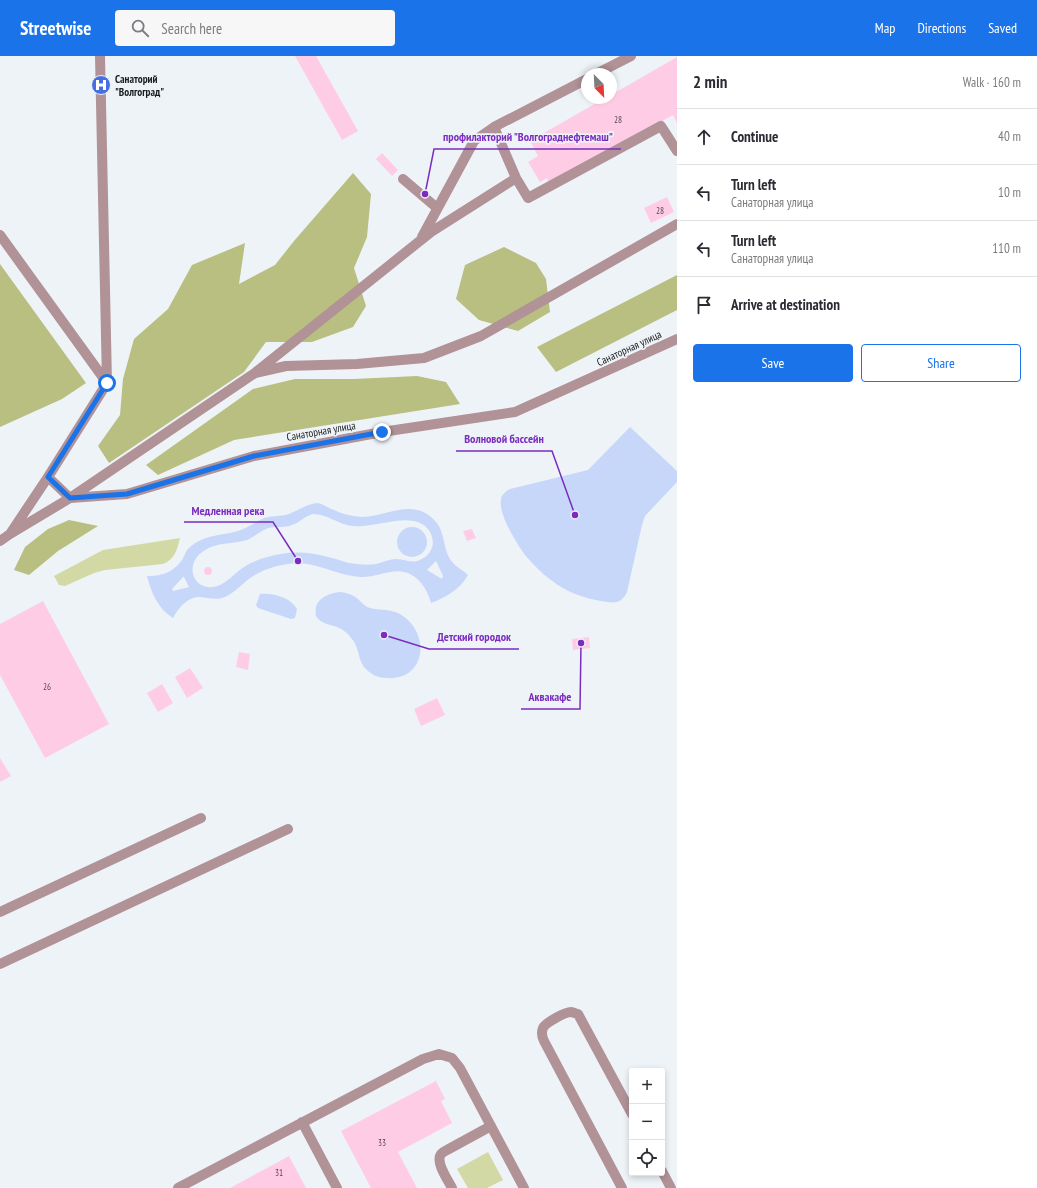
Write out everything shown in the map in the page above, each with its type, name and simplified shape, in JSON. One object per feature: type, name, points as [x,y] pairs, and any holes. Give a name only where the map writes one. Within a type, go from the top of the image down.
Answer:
[{"type":"street","points":[[10,534],[107,383],[100,56]]},
{"type":"street","points":[[608,68],[631,56]]},
{"type":"street","points":[[420,240],[474,141],[494,127],[581,82]]},
{"type":"street","points":[[494,127],[516,178],[528,198],[661,126],[677,151]]},
{"type":"street","points":[[0,541],[70,498],[255,373],[420,240],[516,178]]},
{"type":"street","points":[[403,179],[437,208]]},
{"type":"street","points":[[255,373],[286,366],[357,364],[424,358],[481,336],[677,224]]},
{"type":"street","points":[[0,235],[107,383]]},
{"type":"street","name":"Санаторная улица","points":[[70,498],[127,494],[254,456],[382,432],[515,412],[677,339]]},
{"type":"street","points":[[48,477],[70,498]]},
{"type":"street","points":[[0,912],[201,818]]},
{"type":"street","points":[[0,964],[288,829]]},
{"type":"street","points":[[622,1188],[544,1041],[542,1034],[543,1028],[547,1023],[564,1014],[572,1012],[578,1014],[629,1108]]},
{"type":"street","points":[[178,1188],[423,1059],[439,1054],[452,1058],[460,1068],[524,1188]]},
{"type":"street","points":[[302,1122],[337,1188]]},
{"type":"street","points":[[452,1188],[441,1166],[439,1159],[441,1154],[491,1126]]},
{"type":"street","points":[[664,1176],[670,1188]]},
{"type":"green space","points":[[353,173],[371,194],[367,237],[354,268],[366,306],[353,327],[312,342],[266,342],[244,372],[109,463],[98,446],[120,415],[123,379],[134,339],[168,309],[192,265],[245,243],[239,284],[275,265]]},
{"type":"green space","points":[[504,247],[536,263],[546,279],[550,312],[518,331],[479,320],[456,299],[465,265]]},
{"type":"green space","points":[[0,264],[86,383],[62,399],[0,427]]},
{"type":"green space","points":[[677,275],[677,310],[556,372],[537,347]]},
{"type":"green space","points":[[417,376],[446,382],[460,404],[234,440],[158,475],[146,465],[253,389],[295,379],[354,379]]},
{"type":"green space","points":[[69,520],[98,526],[58,551],[29,575],[14,570],[25,547],[48,529]]},
{"type":"green space","points":[[180,538],[173,557],[163,564],[105,570],[94,573],[65,586],[59,585],[54,576],[103,550]]},
{"type":"green space","points":[[488,1152],[503,1180],[487,1188],[468,1188],[457,1169]]},
{"type":"water","points":[[630,427],[677,471],[677,482],[645,516],[625,596],[616,602],[601,601],[575,594],[557,584],[540,571],[525,555],[513,536],[502,513],[501,498],[505,492],[510,489],[588,470]]},
{"type":"water","points":[[317,503],[340,513],[361,517],[409,509],[419,510],[428,514],[441,530],[450,559],[468,575],[465,580],[452,592],[431,603],[421,583],[410,574],[404,572],[398,571],[360,577],[350,576],[313,565],[293,563],[269,568],[260,572],[225,597],[214,599],[198,597],[190,599],[180,608],[173,618],[159,605],[153,594],[147,576],[162,574],[172,570],[179,564],[189,548],[195,543],[211,536],[241,530],[265,518],[289,514]],"holes":[[[313,514],[318,514],[343,524],[353,526],[373,525],[405,520],[415,521],[423,525],[430,532],[433,546],[424,558],[412,562],[394,559],[376,564],[362,565],[326,556],[287,553],[266,557],[253,562],[218,586],[208,587],[202,585],[195,578],[193,573],[194,563],[201,553],[207,549],[218,545],[241,542],[268,528],[292,525]],[[436,561],[443,576],[442,579],[427,570]],[[183,577],[189,587],[173,591],[172,589]]]},
{"type":"water","points":[[412,527],[423,531],[427,542],[423,553],[412,557],[401,553],[397,542],[401,531]]},
{"type":"water","points":[[339,592],[354,596],[367,607],[396,612],[410,622],[417,632],[420,643],[420,654],[417,664],[410,672],[400,677],[386,678],[373,675],[364,666],[354,642],[348,634],[337,627],[318,619],[316,616],[316,606],[319,602],[325,596]]},
{"type":"water","points":[[260,594],[276,595],[290,601],[297,609],[295,618],[291,619],[258,608],[256,605]]},
{"type":"building","points":[[295,56],[316,56],[358,131],[342,140]]},
{"type":"building","points":[[677,57],[677,123],[673,115],[550,185],[547,178],[540,182],[528,162],[538,156],[530,141],[595,104],[617,104],[617,92]]},
{"type":"building","points":[[382,153],[398,170],[392,176],[376,159]]},
{"type":"building","points":[[667,197],[674,212],[651,223],[644,208]]},
{"type":"building","points":[[472,529],[476,538],[467,541],[463,531]]},
{"type":"building","points":[[206,567],[210,567],[212,571],[210,575],[206,575],[204,573],[204,569]]},
{"type":"building","points":[[43,601],[109,724],[45,758],[0,675],[0,624]]},
{"type":"building","points":[[589,637],[590,648],[573,650],[572,639]]},
{"type":"building","points":[[239,652],[250,654],[248,670],[236,667]]},
{"type":"building","points":[[190,668],[203,688],[187,698],[175,677]]},
{"type":"building","points":[[162,684],[173,703],[158,712],[147,693]]},
{"type":"building","points":[[437,698],[445,715],[421,726],[414,709]]},
{"type":"building","points":[[0,758],[11,776],[0,782]]},
{"type":"building","points":[[436,1081],[445,1099],[441,1101],[452,1123],[398,1152],[417,1188],[371,1188],[341,1131]]},
{"type":"building","points":[[289,1156],[306,1188],[230,1188]]},
{"type":"place","name":"Санаторий \"Волгоград\"","points":[[101,85]]},
{"type":"place","name":"профилакторий \"Волгограднефтемаш\"","points":[[425,194]]},
{"type":"place","name":"Волновой бассейн","points":[[575,515]]},
{"type":"place","name":"Медленная река","points":[[298,561]]},
{"type":"place","name":"Детский городок","points":[[384,635]]},
{"type":"place","name":"Аквакафе","points":[[581,643]]},
{"type":"route","points":[[107,383],[48,477],[70,498],[127,494],[254,456],[382,432]]}]
